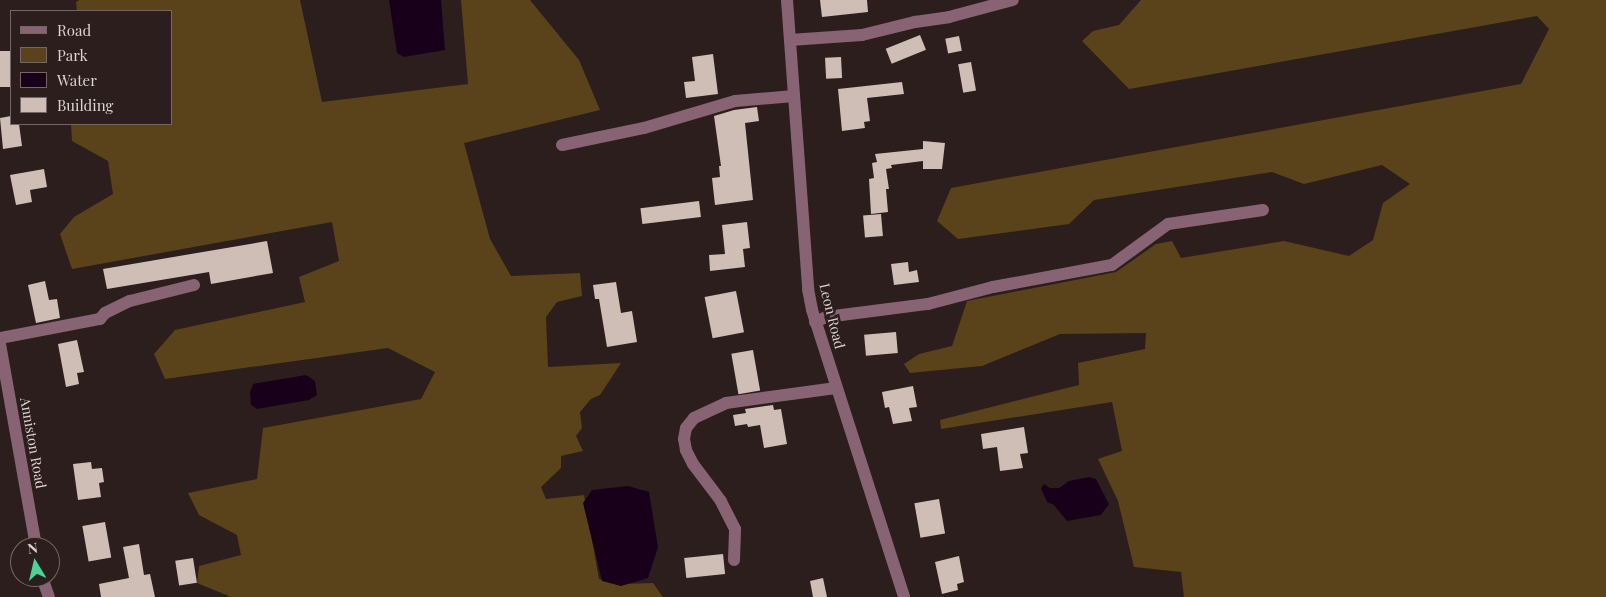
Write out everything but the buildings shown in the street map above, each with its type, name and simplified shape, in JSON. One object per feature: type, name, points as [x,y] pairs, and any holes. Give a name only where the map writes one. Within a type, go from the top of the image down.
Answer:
[{"type":"street","name":"Leon Road","points":[[787,0],[808,289],[815,322],[904,597]]},
{"type":"street","points":[[790,40],[862,35],[915,22],[949,18],[1014,0]]},
{"type":"street","points":[[562,144],[644,128],[735,101],[794,96]]},
{"type":"street","points":[[815,322],[826,316],[928,304],[993,287],[1112,265],[1168,224],[1263,210]]},
{"type":"street","points":[[0,338],[100,319],[106,313],[130,301],[194,285]]},
{"type":"street","name":"Anniston Road","points":[[0,344],[34,537]]},
{"type":"street","points":[[734,560],[735,529],[721,501],[693,464],[686,450],[684,439],[686,428],[694,418],[726,403],[836,388]]},
{"type":"green space","points":[[79,0],[300,0],[322,102],[468,84],[461,0],[530,0],[579,60],[600,110],[464,143],[490,239],[511,276],[580,273],[582,296],[557,302],[546,317],[548,367],[621,363],[600,395],[591,399],[580,412],[582,428],[576,436],[583,451],[561,456],[561,468],[541,487],[546,499],[584,495],[599,579],[623,584],[653,583],[663,597],[231,597],[197,583],[199,566],[241,555],[237,535],[199,515],[188,493],[257,479],[263,428],[421,399],[435,372],[388,348],[165,379],[154,354],[175,330],[305,302],[299,277],[339,261],[332,222],[72,269],[60,234],[74,217],[113,194],[108,161],[72,141],[71,125],[172,125],[172,10],[77,10],[76,2]]},
{"type":"green space","points":[[1141,0],[1606,0],[1606,597],[1184,597],[1181,572],[1134,567],[1118,501],[1098,459],[1122,451],[1112,402],[941,429],[940,420],[1079,385],[1078,363],[1145,349],[1146,333],[1060,334],[982,366],[910,373],[904,364],[919,354],[952,346],[967,301],[1116,272],[1156,244],[1172,241],[1181,258],[1284,241],[1349,256],[1373,240],[1383,203],[1410,184],[1382,165],[1304,184],[1272,172],[1094,200],[1069,224],[958,239],[937,221],[951,188],[1521,84],[1549,29],[1537,16],[1129,89],[1082,41],[1093,31],[1119,25]]},
{"type":"water","points":[[389,0],[441,0],[445,50],[404,57],[397,53]]},
{"type":"water","points":[[306,375],[315,381],[317,395],[309,400],[257,409],[251,405],[250,392],[253,384]]},
{"type":"water","points":[[1089,477],[1096,479],[1109,504],[1101,515],[1067,521],[1054,505],[1047,502],[1041,488],[1044,484],[1050,488],[1059,488],[1069,481]]},
{"type":"water","points":[[628,486],[649,492],[658,547],[648,578],[621,586],[602,581],[583,503],[592,490]]}]
